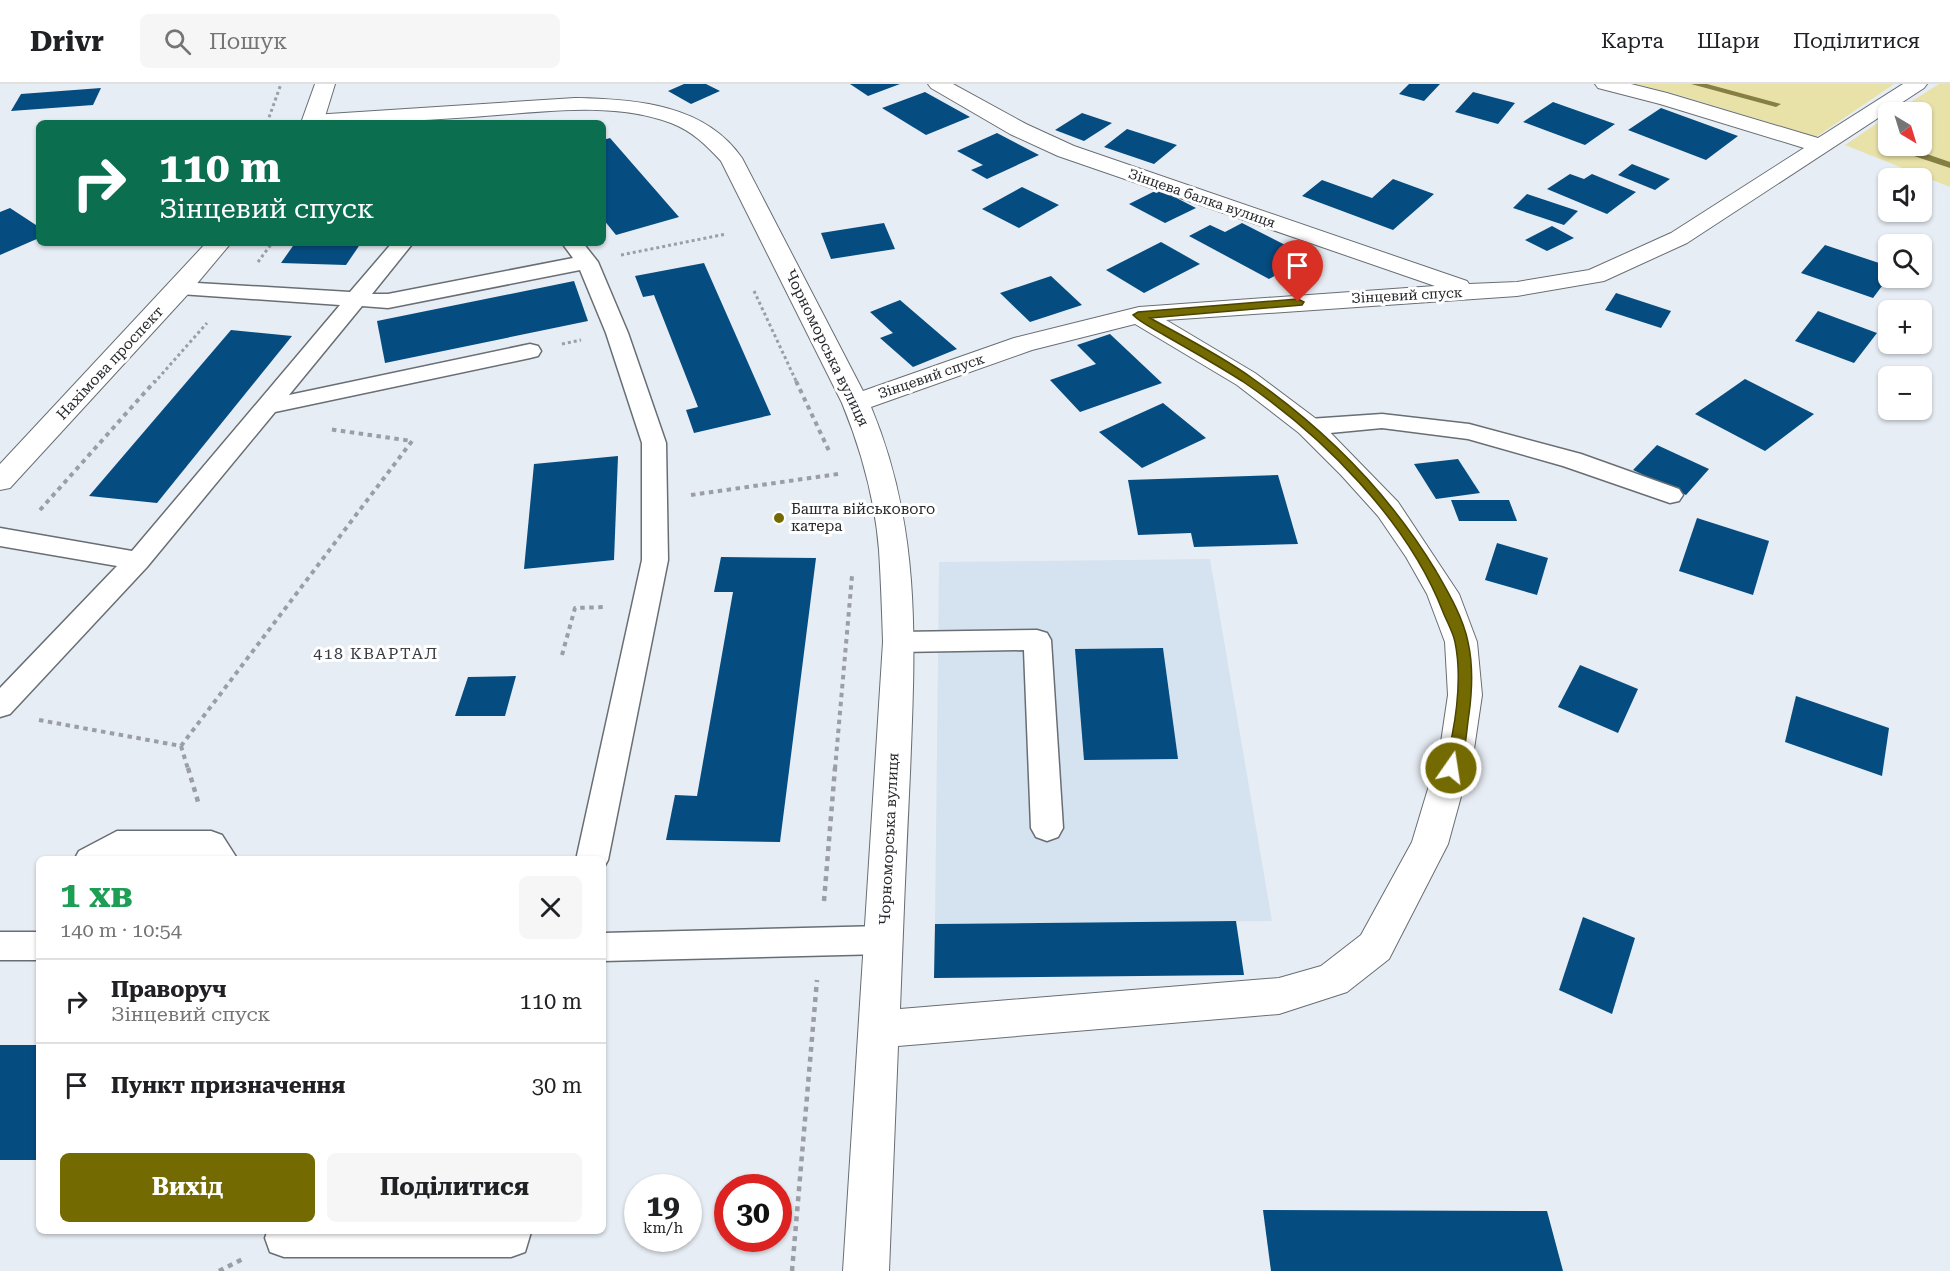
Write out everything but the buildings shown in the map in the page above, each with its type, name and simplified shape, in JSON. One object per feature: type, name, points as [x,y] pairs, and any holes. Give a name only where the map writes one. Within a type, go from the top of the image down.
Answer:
[{"type":"street","points":[[314,120],[325,84]]},
{"type":"street","name":"Зінцева балка вулиця","points":[[938,84],[1018,129],[1065,151],[1474,292]]},
{"type":"street","points":[[1605,84],[1667,99],[1821,146]]},
{"type":"street","name":"Зінцевий спуск","points":[[856,403],[1023,344],[1138,315],[1344,299],[1517,290],[1595,276],[1679,238],[1917,84]]},
{"type":"street","name":"Чорноморська вулиця","points":[[344,120],[593,104],[662,112],[698,126],[723,146],[731,158],[856,403],[879,469],[888,508],[897,583],[899,642],[866,1271]]},
{"type":"street","name":"Нахімова проспект","points":[[0,481],[216,246]]},
{"type":"street","points":[[879,1029],[1279,996],[1333,980],[1375,947],[1430,844],[1457,749],[1465,694],[1461,642],[1443,594],[1388,509],[1309,426],[1246,379],[1138,315]]},
{"type":"lane","points":[[0,706],[138,561],[400,246]]},
{"type":"lane","points":[[574,246],[587,262],[617,333],[654,443],[655,560],[593,856]]},
{"type":"lane","points":[[180,288],[388,301],[587,262]]},
{"type":"lane","points":[[266,407],[530,351]]},
{"type":"lane","points":[[1309,426],[1382,421],[1469,432],[1572,460],[1671,495]]},
{"type":"lane","points":[[7,539],[138,561]]},
{"type":"lane","points":[[899,642],[1037,640],[1047,828]]},
{"type":"lane","points":[[97,856],[117,844],[216,852]]},
{"type":"lane","points":[[606,947],[883,940]]},
{"type":"lane","points":[[285,1234],[284,1238],[511,1238],[512,1234]]},
{"type":"path","points":[[268,120],[281,84]]},
{"type":"path","points":[[721,223],[731,244]]},
{"type":"path","points":[[587,262],[726,234]]},
{"type":"path","points":[[7,539],[235,292],[270,246]]},
{"type":"path","points":[[751,286],[830,454]]},
{"type":"path","points":[[530,351],[617,333]]},
{"type":"path","points":[[181,746],[412,441],[323,428]]},
{"type":"path","points":[[835,464],[842,484]]},
{"type":"path","points":[[654,501],[840,474]]},
{"type":"path","points":[[792,1271],[852,570]]},
{"type":"path","points":[[562,655],[575,608]]},
{"type":"path","points":[[34,719],[181,746]]},
{"type":"path","points":[[181,746],[216,852]]},
{"type":"shaded area","points":[[1636,84],[1894,84],[1816,137]]},
{"type":"shaded area","points":[[1939,84],[1950,84],[1950,187],[1932,180],[1932,168],[1902,168],[1845,145],[1878,123],[1878,156],[1932,156],[1932,102],[1911,102]]},
{"type":"shaded area","points":[[1210,559],[1272,921],[935,924],[939,562]]},
{"type":"waterway","points":[[1696,84],[1776,104]]},
{"type":"waterway","points":[[1924,156],[1950,165]]},
{"type":"place","name":"Башта військового катера","points":[[779,518]]},
{"type":"district","name":"418 КВАРТАЛ","points":[[376,653]]},
{"type":"route","points":[[1298,302],[1138,315],[1246,379],[1281,404],[1309,426],[1388,509],[1443,594],[1461,642],[1465,694],[1457,749],[1451,768]]}]
